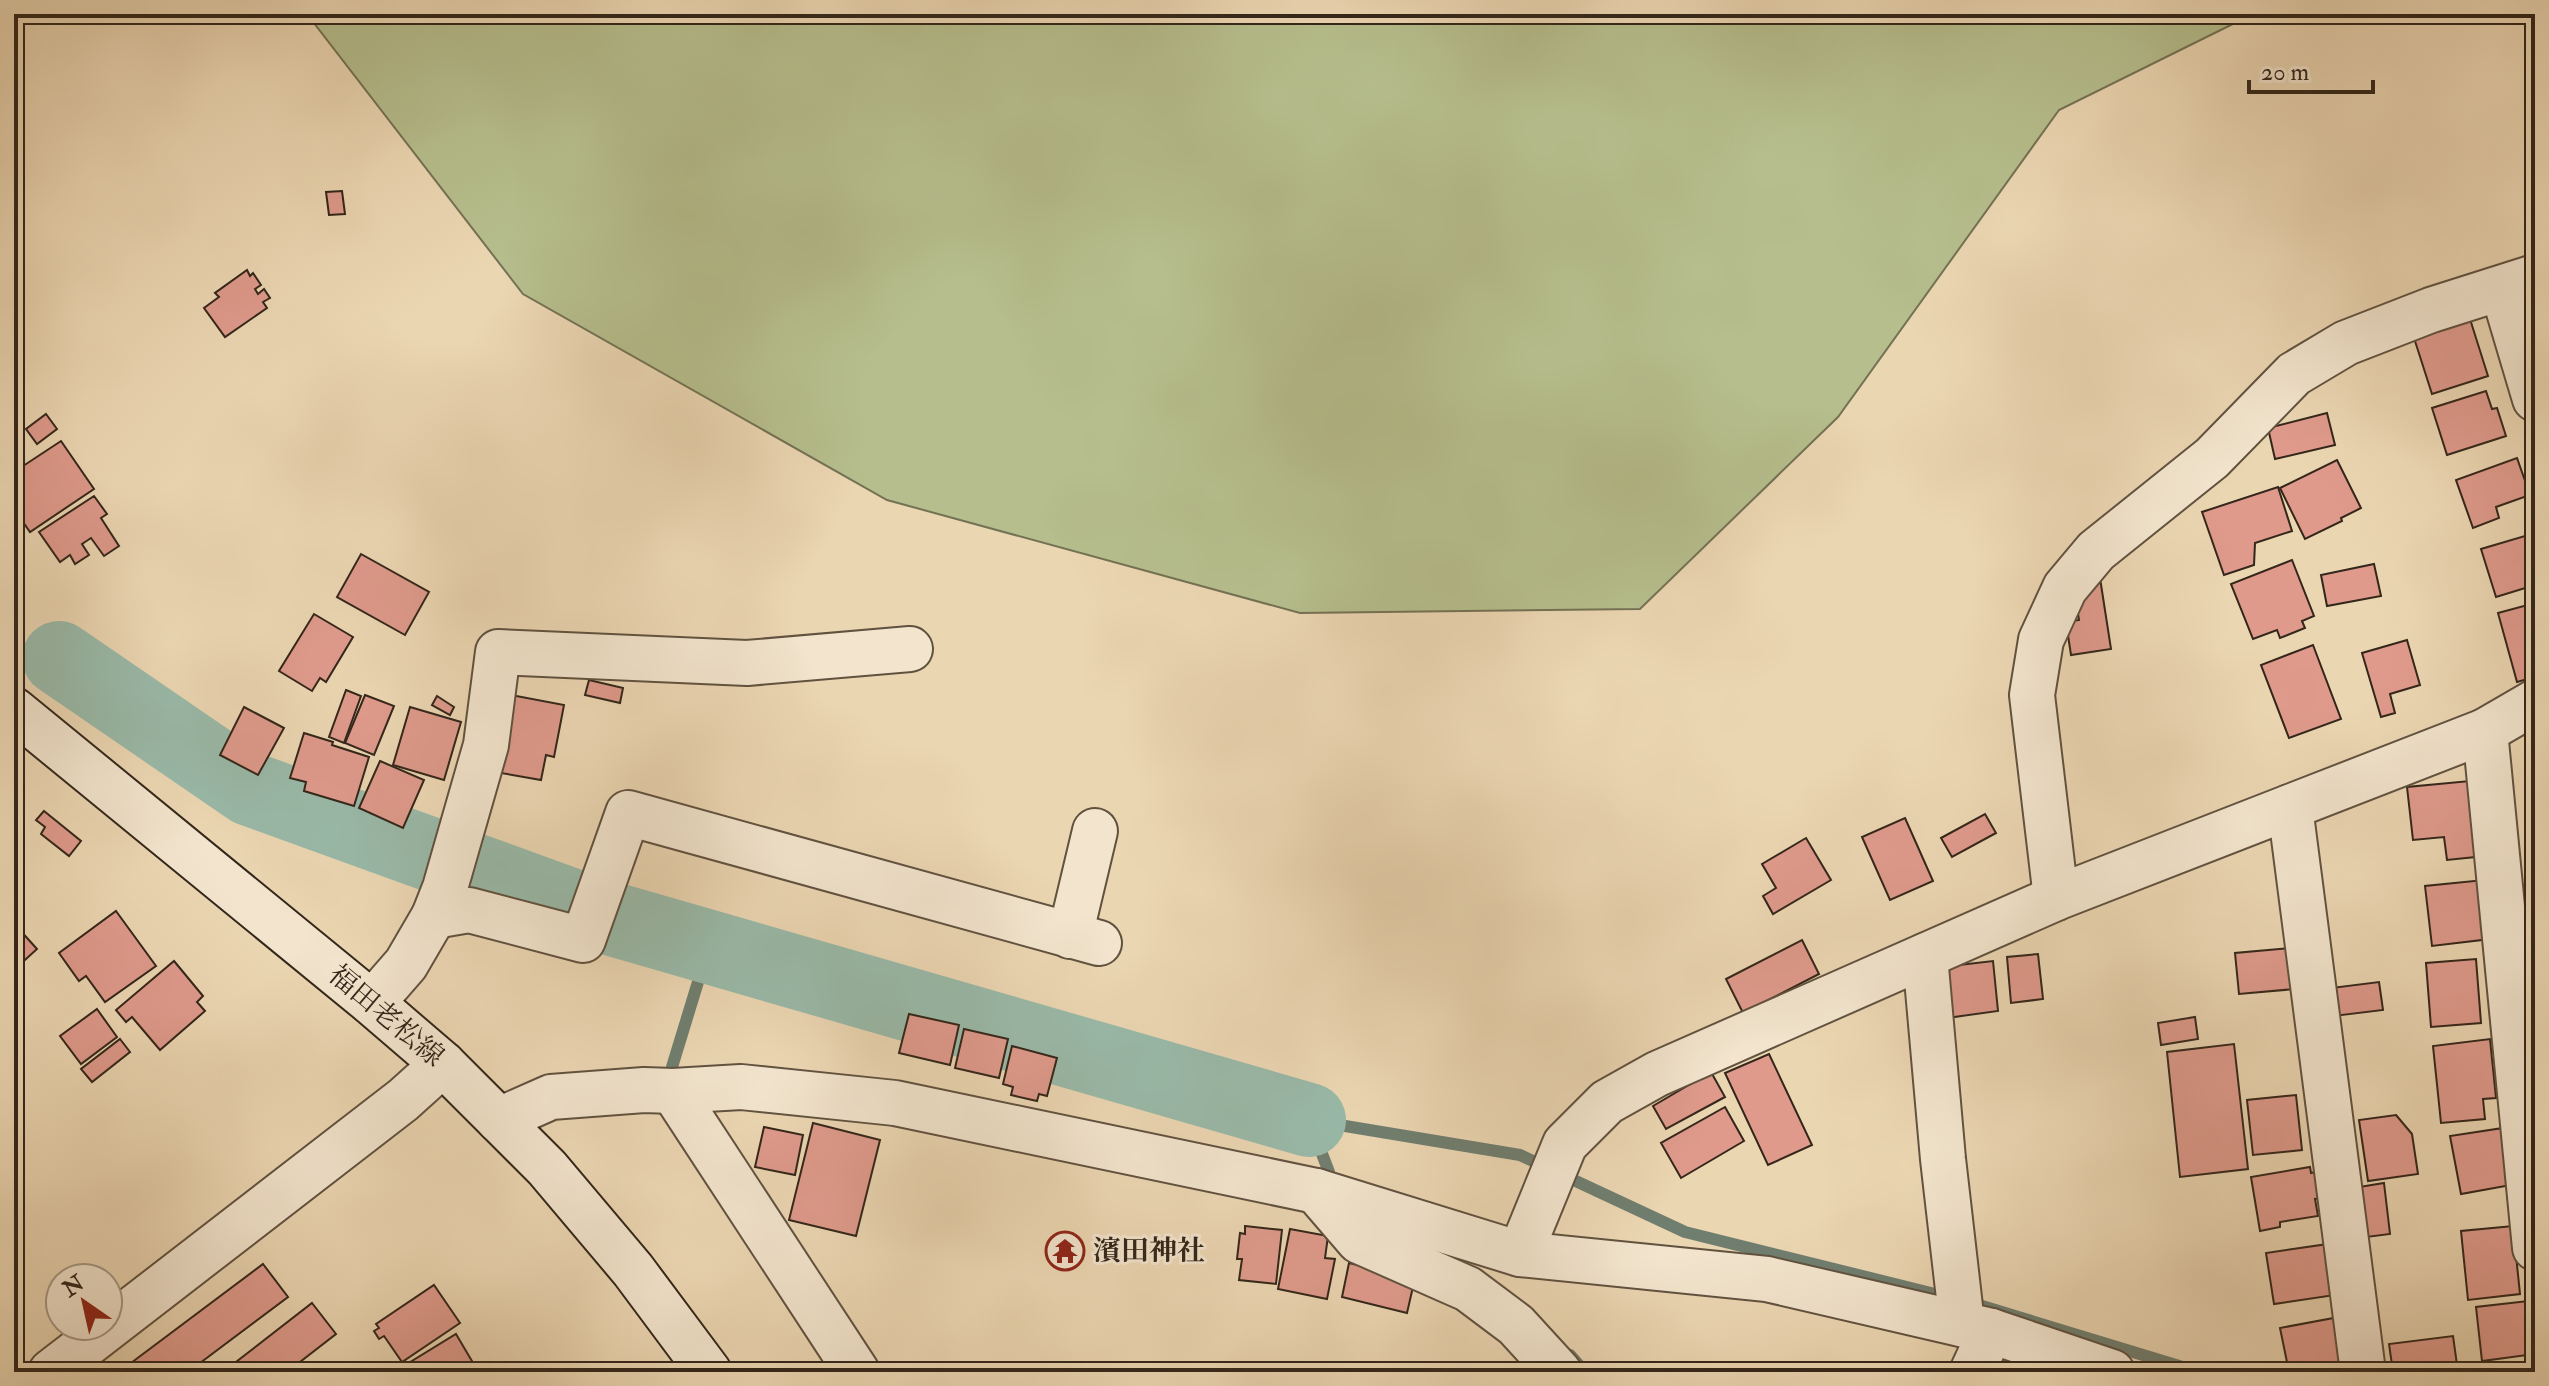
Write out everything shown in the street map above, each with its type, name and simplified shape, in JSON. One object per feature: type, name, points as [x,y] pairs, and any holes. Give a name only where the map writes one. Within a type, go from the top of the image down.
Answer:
[{"type":"street","points":[[2056,898],[2032,695],[2041,640],[2065,588],[2096,551],[2212,458],[2294,374],[2346,343],[2431,310],[2518,282],[2535,399]]},
{"type":"street","points":[[372,1003],[406,964],[445,884],[486,745],[498,652],[747,663],[910,649]]},
{"type":"street","points":[[1520,1254],[1565,1144],[1607,1102],[1657,1074],[2056,898],[2485,731],[2535,702]]},
{"type":"street","name":"福田老松線","points":[[14,710],[443,1064],[547,1168],[633,1270],[709,1372]]},
{"type":"street","points":[[2485,731],[2535,1248]]},
{"type":"street","points":[[2290,807],[2363,1372]]},
{"type":"street","points":[[445,884],[469,910],[583,940],[628,813],[1085,940],[1095,831]]},
{"type":"street","points":[[1925,956],[1943,1159],[1968,1314],[1972,1372]]},
{"type":"street","points":[[51,1372],[395,1107],[443,1064]]},
{"type":"street","points":[[499,1120],[551,1097],[644,1090],[741,1087],[895,1103],[1316,1191],[1520,1254],[1767,1279],[1968,1314],[2112,1372]]},
{"type":"street","points":[[673,1091],[857,1372]]},
{"type":"street","points":[[1316,1191],[1359,1241],[1468,1289],[1516,1325],[1559,1372]]},
{"type":"green space","points":[[307,14],[2253,14],[2059,110],[1838,417],[1640,609],[1300,613],[887,500],[523,294]]},
{"type":"building","points":[[342,191],[345,214],[329,215],[326,192]]},
{"type":"building","points":[[247,270],[261,285],[255,289],[258,294],[264,289],[270,298],[263,302],[267,308],[225,337],[204,308],[219,297],[215,293]]},
{"type":"building","points":[[2470,319],[2488,376],[2432,394],[2414,338]]},
{"type":"building","points":[[2486,391],[2492,409],[2497,408],[2506,436],[2447,455],[2432,408]]},
{"type":"building","points":[[2327,413],[2335,445],[2275,459],[2268,428]]},
{"type":"building","points":[[46,414],[57,429],[37,444],[26,429]]},
{"type":"building","points":[[61,441],[94,489],[30,532],[14,509],[14,472]]},
{"type":"building","points":[[2517,458],[2530,495],[2496,507],[2499,518],[2473,528],[2456,480]]},
{"type":"building","points":[[2337,460],[2361,508],[2305,539],[2280,488]]},
{"type":"building","points":[[2278,487],[2292,531],[2255,543],[2254,565],[2224,575],[2202,512]]},
{"type":"building","points":[[94,496],[107,514],[101,518],[119,546],[104,556],[91,538],[82,544],[89,555],[75,564],[70,555],[60,562],[39,532]]},
{"type":"building","points":[[2535,533],[2535,585],[2496,597],[2481,549]]},
{"type":"building","points":[[361,554],[429,592],[405,635],[337,597]]},
{"type":"building","points":[[2292,560],[2314,616],[2302,621],[2305,628],[2280,638],[2277,630],[2253,639],[2231,584]]},
{"type":"building","points":[[2374,564],[2381,596],[2327,606],[2321,575]]},
{"type":"building","points":[[2100,578],[2111,649],[2071,655],[2066,622],[2079,620],[2073,583]]},
{"type":"building","points":[[2535,603],[2535,677],[2517,682],[2498,613]]},
{"type":"building","points":[[314,614],[353,637],[326,682],[320,678],[312,691],[279,671]]},
{"type":"building","points":[[2407,640],[2420,685],[2390,694],[2395,713],[2381,717],[2362,653]]},
{"type":"building","points":[[2313,645],[2341,719],[2289,738],[2261,665]]},
{"type":"building","points":[[589,680],[623,688],[620,703],[585,695]]},
{"type":"building","points":[[346,690],[361,696],[344,743],[329,737]]},
{"type":"building","points":[[365,695],[394,706],[374,755],[345,743]]},
{"type":"building","points":[[511,695],[564,705],[554,757],[546,755],[541,780],[495,772]]},
{"type":"building","points":[[437,696],[454,707],[450,715],[432,705]]},
{"type":"building","points":[[244,707],[284,728],[258,775],[220,755]]},
{"type":"building","points":[[410,707],[461,722],[444,780],[393,765]]},
{"type":"building","points":[[304,733],[369,757],[354,806],[304,791],[306,782],[290,778]]},
{"type":"building","points":[[380,761],[424,780],[403,828],[359,808]]},
{"type":"building","points":[[2470,781],[2485,856],[2447,860],[2444,837],[2413,840],[2407,787]]},
{"type":"building","points":[[44,811],[81,841],[69,856],[41,834],[45,827],[36,820]]},
{"type":"building","points":[[1985,814],[1996,833],[1952,857],[1941,838]]},
{"type":"building","points":[[1905,818],[1933,881],[1890,900],[1862,837]]},
{"type":"building","points":[[1806,838],[1831,880],[1773,914],[1763,896],[1776,888],[1762,864]]},
{"type":"building","points":[[2484,880],[2490,939],[2432,946],[2425,886]]},
{"type":"building","points":[[116,911],[156,966],[105,1002],[86,976],[79,981],[59,953]]},
{"type":"building","points":[[19,929],[37,949],[14,970],[14,934]]},
{"type":"building","points":[[1802,940],[1819,974],[1743,1013],[1726,979]]},
{"type":"building","points":[[2291,948],[2295,989],[2239,994],[2235,953]]},
{"type":"building","points":[[2038,954],[2043,999],[2011,1003],[2007,957]]},
{"type":"building","points":[[2476,959],[2481,1023],[2431,1027],[2426,963]]},
{"type":"building","points":[[174,961],[203,996],[197,1002],[205,1011],[160,1050],[132,1017],[126,1022],[116,1010]]},
{"type":"building","points":[[1993,961],[1998,1011],[1947,1018],[1942,967]]},
{"type":"building","points":[[2379,982],[2383,1010],[2334,1016],[2331,988]]},
{"type":"building","points":[[97,1009],[117,1037],[81,1064],[60,1036]]},
{"type":"building","points":[[909,1014],[959,1025],[950,1065],[899,1053]]},
{"type":"building","points":[[2195,1017],[2198,1039],[2161,1045],[2158,1023]]},
{"type":"building","points":[[964,1029],[1008,1039],[999,1078],[955,1068]]},
{"type":"building","points":[[120,1039],[130,1052],[92,1082],[81,1069]]},
{"type":"building","points":[[2490,1039],[2496,1098],[2483,1099],[2485,1119],[2441,1123],[2433,1046]]},
{"type":"building","points":[[2234,1044],[2248,1169],[2180,1177],[2167,1052]]},
{"type":"building","points":[[1012,1046],[1057,1058],[1047,1096],[1039,1094],[1037,1101],[1011,1095],[1013,1087],[1003,1084]]},
{"type":"building","points":[[1769,1054],[1812,1145],[1768,1165],[1725,1073]]},
{"type":"building","points":[[1711,1072],[1725,1097],[1666,1129],[1653,1106]]},
{"type":"building","points":[[2296,1095],[2302,1150],[2253,1155],[2247,1100]]},
{"type":"building","points":[[1725,1107],[1744,1141],[1681,1178],[1661,1143]]},
{"type":"building","points":[[2396,1115],[2412,1134],[2418,1174],[2368,1181],[2359,1120]]},
{"type":"building","points":[[813,1123],[880,1140],[856,1236],[789,1220]]},
{"type":"building","points":[[764,1127],[803,1135],[795,1175],[755,1167]]},
{"type":"building","points":[[2503,1128],[2511,1185],[2461,1194],[2450,1136]]},
{"type":"building","points":[[2310,1167],[2311,1173],[2323,1170],[2327,1198],[2315,1199],[2318,1216],[2280,1222],[2280,1227],[2260,1231],[2251,1177]]},
{"type":"building","points":[[2384,1183],[2390,1234],[2359,1238],[2353,1188]]},
{"type":"building","points":[[1245,1226],[1282,1230],[1276,1284],[1239,1280],[1242,1259],[1237,1259],[1240,1233],[1245,1234]]},
{"type":"building","points":[[2513,1226],[2520,1294],[2468,1300],[2461,1231]]},
{"type":"building","points":[[1290,1229],[1328,1236],[1325,1258],[1335,1259],[1327,1299],[1278,1289]]},
{"type":"building","points":[[2328,1244],[2335,1295],[2274,1304],[2266,1253]]},
{"type":"building","points":[[1349,1263],[1415,1278],[1407,1313],[1342,1297]]},
{"type":"building","points":[[263,1264],[288,1297],[188,1372],[119,1372]]},
{"type":"building","points":[[434,1285],[460,1323],[402,1362],[384,1336],[379,1339],[374,1331],[379,1328],[376,1324]]},
{"type":"building","points":[[2528,1301],[2535,1354],[2482,1361],[2476,1307]]},
{"type":"building","points":[[312,1303],[336,1334],[287,1372],[223,1372]]},
{"type":"building","points":[[2339,1317],[2347,1362],[2289,1372],[2280,1328]]},
{"type":"building","points":[[456,1334],[476,1368],[469,1372],[394,1372]]},
{"type":"building","points":[[2453,1336],[2458,1372],[2393,1372],[2389,1344]]},
{"type":"building","points":[[2010,1362],[2037,1372],[2006,1372]]},
{"type":"waterway","points":[[59,658],[250,789],[595,914],[1309,1120]]},
{"type":"waterway","points":[[674,1071],[672,1067],[709,946]]},
{"type":"waterway","points":[[1309,1120],[1520,1155],[1685,1232],[1951,1298]]},
{"type":"waterway","points":[[1309,1120],[1329,1172]]},
{"type":"waterway","points":[[1969,1302],[2199,1372]]},
{"type":"waterway","points":[[1570,1355],[1585,1372]]},
{"type":"place","name":"濱田神社","points":[[1065,1251]]}]
